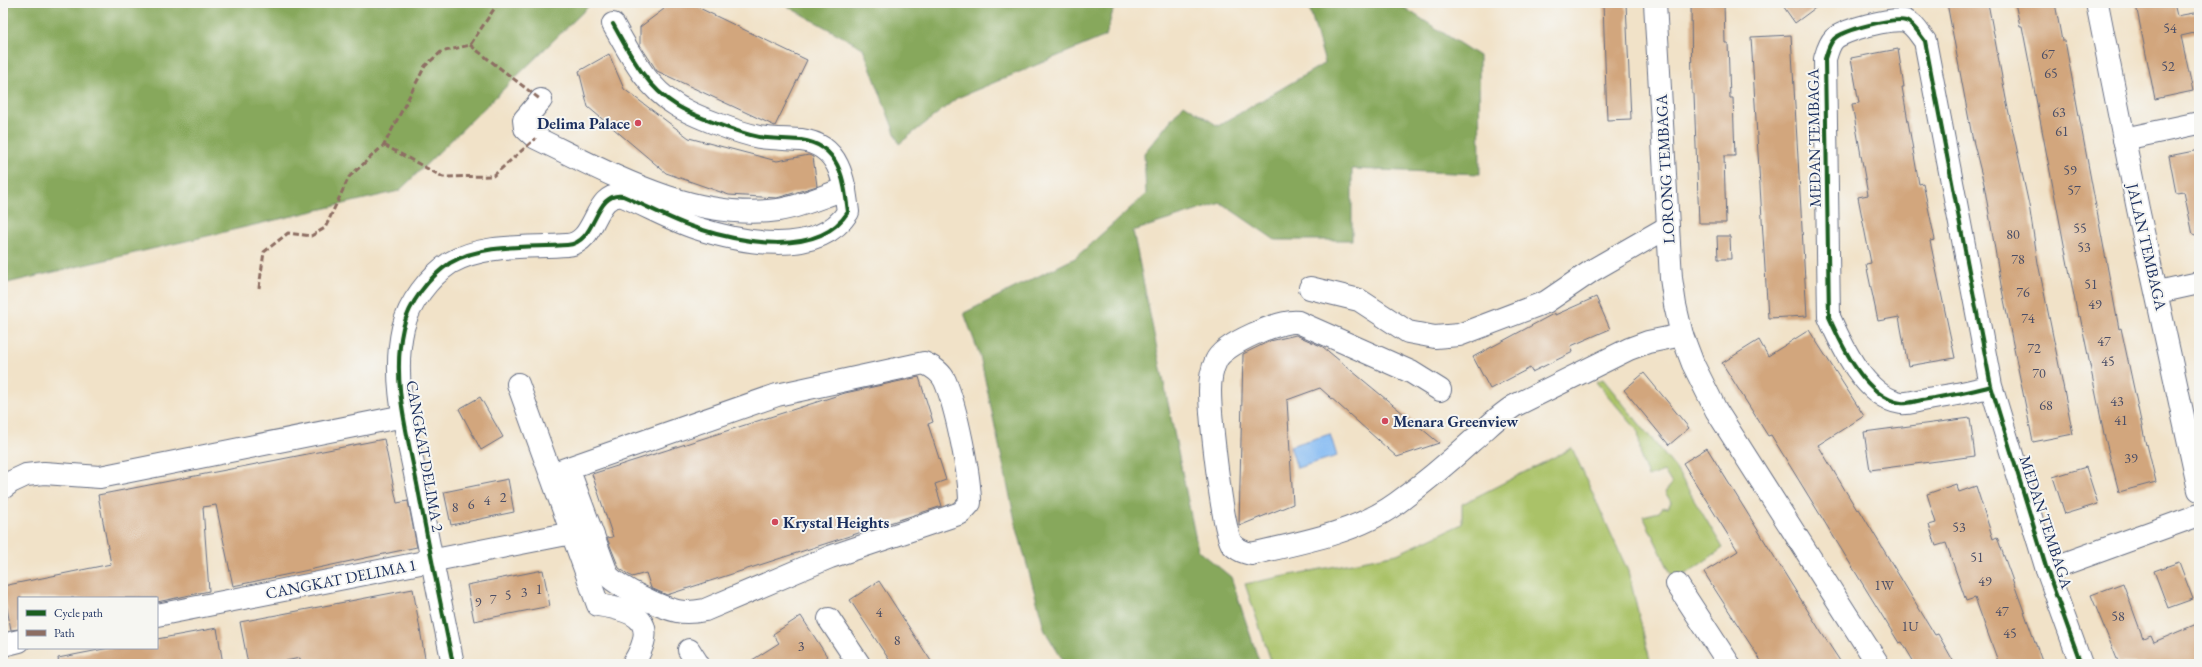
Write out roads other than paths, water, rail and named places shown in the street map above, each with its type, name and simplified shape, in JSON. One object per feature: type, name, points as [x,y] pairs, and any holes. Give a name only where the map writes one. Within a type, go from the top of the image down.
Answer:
[{"type":"street","name":"LORONG TEMBAGA","points":[[1655,3],[1668,227],[1675,304],[1682,335]]},
{"type":"street","name":"JALAN TEMBAGA","points":[[2097,3],[2124,139],[2158,292],[2199,490]]},
{"type":"street","name":"MEDAN TEMBAGA","points":[[1991,386],[1972,392],[1901,403],[1880,395],[1864,378],[1845,352],[1829,317],[1825,59],[1828,47],[1834,39],[1843,32],[1895,20],[1905,21],[1915,27],[1924,41],[1991,386],[2047,570],[2082,664]]},
{"type":"street","points":[[541,100],[524,120],[525,128],[536,138],[632,184],[667,197],[736,212],[778,210],[845,189],[835,161],[826,150],[815,143],[745,134],[674,105],[646,79],[613,24]]},
{"type":"street","points":[[2124,139],[2199,123]]},
{"type":"street","name":"CANGKAT DELIMA 2","points":[[453,664],[431,561],[398,376],[403,327],[416,297],[429,282],[450,263],[474,254],[505,248],[569,245],[582,239],[590,230],[606,200],[611,196],[623,196],[694,227],[724,236],[772,243],[788,243],[808,240],[833,229],[841,223],[848,212],[845,189]]},
{"type":"street","points":[[1310,288],[1360,300],[1408,332],[1435,337],[1459,335],[1546,302],[1593,270],[1668,227]]},
{"type":"street","points":[[2158,292],[2199,283]]},
{"type":"street","points":[[1440,390],[1411,372],[1298,322],[1281,323],[1226,349],[1215,362],[1210,390],[1223,512],[1227,533],[1232,544],[1239,550],[1251,554],[1348,528],[1372,518],[1396,504],[1419,487],[1498,416],[1514,406],[1629,349],[1648,342],[1682,335],[1693,364],[1722,421],[1878,664]]},
{"type":"street","points":[[518,384],[608,576],[616,582],[677,611],[692,613],[705,610],[830,556],[961,513],[970,503],[970,495],[958,425],[944,380],[933,367],[924,363],[777,395],[559,471]]},
{"type":"street","name":"CANGKAT DELIMA 2","points":[[3,488],[11,482],[26,475],[44,473],[100,477],[404,416]]},
{"type":"street","points":[[559,471],[572,533],[598,605],[634,614],[640,620],[644,629],[645,643],[634,664]]},
{"type":"street","name":"MEDAN TEMBAGA","points":[[2047,570],[2199,515]]},
{"type":"street","name":"CANGKAT DELIMA 1","points":[[158,615],[572,533]]},
{"type":"street","points":[[1677,584],[1729,664]]},
{"type":"street","points":[[829,619],[859,664]]},
{"type":"street","points":[[3,645],[18,642]]},
{"type":"water","points":[[1330,434],[1337,456],[1297,468],[1290,446]]},
{"type":"place","name":"Delima Palace","points":[[638,123]]},
{"type":"place","name":"Menara Greenview","points":[[1385,421]]},
{"type":"place","name":"Krystal Heights","points":[[775,522]]}]
